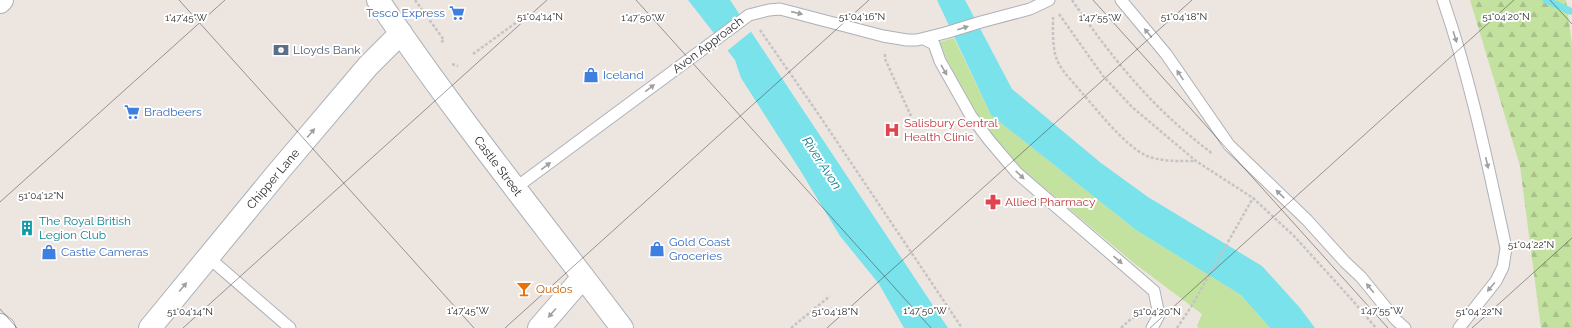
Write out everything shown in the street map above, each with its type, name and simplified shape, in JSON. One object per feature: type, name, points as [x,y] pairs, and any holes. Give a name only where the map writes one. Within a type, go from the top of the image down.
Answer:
[{"type":"street","name":"Castle Street","points":[[378,0],[514,189],[622,328]]},
{"type":"street","name":"Chipper Lane","points":[[150,328],[372,61],[401,33]]},
{"type":"street","points":[[539,328],[583,277]]},
{"type":"street","points":[[0,325],[4,328]]},
{"type":"lane","points":[[1121,0],[1166,54],[1229,145],[1307,220],[1345,262],[1361,277],[1396,320],[1405,328]]},
{"type":"lane","points":[[1443,0],[1456,38],[1473,98],[1506,248],[1503,267],[1496,281],[1459,328]]},
{"type":"lane","name":"Avon Approach","points":[[514,189],[748,16],[775,5],[883,36],[907,40],[924,39],[1050,2]]},
{"type":"lane","points":[[924,39],[934,44],[940,61],[971,116],[1017,173],[1154,291],[1158,315],[1152,328]]},
{"type":"lane","points":[[208,257],[290,328]]},
{"type":"path","points":[[415,0],[444,40],[440,43]]},
{"type":"path","points":[[1050,2],[1057,60],[1070,79],[1101,116],[1124,139],[1145,155],[1161,161],[1196,161]]},
{"type":"path","points":[[1050,2],[1086,54],[1132,107],[1196,161],[1253,198],[1305,248],[1376,328]]},
{"type":"path","points":[[748,16],[817,112],[962,328]]},
{"type":"path","points":[[473,54],[521,19]]},
{"type":"path","points":[[885,59],[912,116]]},
{"type":"path","points":[[1177,328],[1191,307],[1253,198]]},
{"type":"path","points":[[791,328],[830,296]]},
{"type":"green space","points":[[1470,0],[1566,0],[1572,44],[1572,328],[1541,328],[1520,166]]},
{"type":"green space","points":[[954,38],[991,115],[1136,230],[1241,295],[1270,328],[1199,328],[1197,326],[1202,314],[1135,264],[1017,165],[983,124],[947,60],[940,42]]},
{"type":"water","name":"River Avon","points":[[688,0],[730,0],[948,328],[904,328],[879,284],[840,236],[741,78],[735,60]]},
{"type":"water","points":[[937,0],[965,0],[1012,89],[1101,163],[1148,197],[1262,266],[1300,308],[1315,328],[1270,328],[1241,295],[1136,230],[991,115]]},
{"type":"pier","points":[[742,14],[753,30],[727,51],[717,39]]},
{"type":"waterway","points":[[1546,0],[1570,11]]},
{"type":"place","name":"Tesco Express","points":[[457,13]]},
{"type":"place","name":"Lloyds Bank","points":[[281,50]]},
{"type":"place","name":"Iceland","points":[[591,75]]},
{"type":"place","name":"Bradbeers","points":[[132,112]]},
{"type":"place","name":"Salisbury Central Health Clinic","points":[[892,130]]},
{"type":"place","name":"Allied Pharmacy","points":[[993,202]]},
{"type":"place","name":"The Royal British Legion Club","points":[[27,228]]},
{"type":"place","name":"Gold Coast Groceries","points":[[657,249]]},
{"type":"place","name":"Castle Cameras","points":[[49,252]]},
{"type":"place","name":"Qudos","points":[[524,289]]}]
